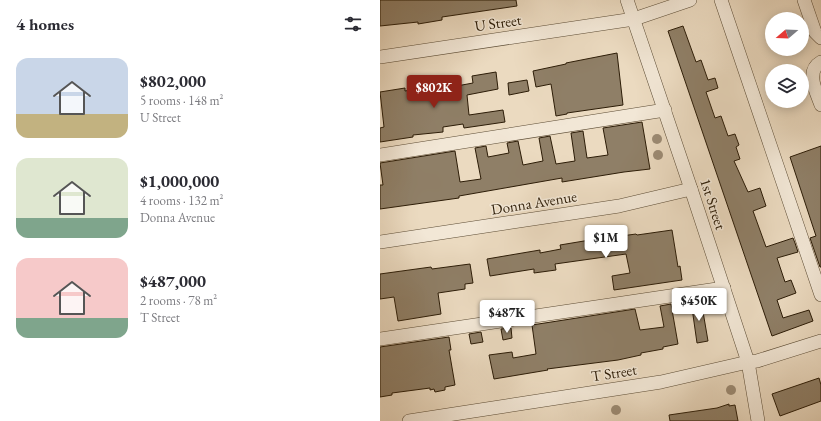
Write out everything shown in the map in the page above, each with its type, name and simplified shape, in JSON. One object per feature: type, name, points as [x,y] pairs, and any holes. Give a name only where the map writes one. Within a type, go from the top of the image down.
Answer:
[{"type":"street","name":"1st Street","points":[[627,0],[748,362],[758,421]]},
{"type":"street","name":"U Street","points":[[380,57],[634,19],[690,0]]},
{"type":"street","points":[[721,0],[821,295]]},
{"type":"street","points":[[805,0],[815,32],[821,38]]},
{"type":"street","points":[[821,62],[814,68],[812,77],[821,105]]},
{"type":"street","points":[[380,155],[665,110]]},
{"type":"street","name":"Donna Avenue","points":[[380,242],[619,206],[691,189]]},
{"type":"street","points":[[380,339],[724,288]]},
{"type":"street","name":"T Street","points":[[409,421],[661,382],[765,359],[821,341]]},
{"type":"building","points":[[380,0],[516,0],[517,6],[442,17],[442,20],[418,24],[418,22],[380,26]]},
{"type":"building","points":[[683,26],[696,62],[701,60],[708,80],[715,78],[718,88],[706,92],[715,118],[721,116],[728,136],[735,134],[739,145],[736,147],[740,159],[734,161],[748,192],[760,188],[766,206],[753,211],[766,247],[793,238],[798,252],[777,258],[785,282],[791,280],[796,293],[777,300],[783,318],[809,310],[813,321],[772,336],[668,31]]},
{"type":"building","points":[[617,53],[623,105],[556,116],[551,84],[536,87],[533,71]]},
{"type":"building","points":[[496,72],[498,89],[467,95],[469,115],[503,110],[505,122],[464,128],[463,124],[443,127],[443,132],[413,135],[413,137],[380,142],[380,128],[384,127],[380,92],[405,88],[405,91],[434,86],[435,90],[473,83],[472,76]]},
{"type":"building","points":[[527,80],[529,91],[509,95],[508,83]]},
{"type":"building","points":[[642,122],[650,169],[562,182],[562,178],[459,196],[459,198],[380,209],[380,185],[383,185],[380,163],[455,151],[460,182],[481,179],[475,148],[486,146],[488,157],[509,153],[507,143],[518,141],[523,165],[543,161],[539,138],[550,136],[556,164],[575,161],[571,133],[583,131],[587,158],[608,155],[603,128]]},
{"type":"building","points":[[821,146],[820,267],[810,238],[816,236],[790,157]]},
{"type":"building","points":[[672,230],[678,267],[680,266],[682,280],[614,290],[612,276],[630,273],[626,254],[555,264],[556,270],[534,273],[534,269],[490,276],[487,259],[540,250],[540,253],[561,249],[560,245],[584,241]]},
{"type":"building","points":[[470,264],[473,283],[465,284],[465,289],[438,293],[441,314],[398,321],[394,297],[380,299],[380,274],[431,267],[432,269]]},
{"type":"building","points":[[701,300],[708,341],[697,343],[691,301]]},
{"type":"building","points":[[671,304],[678,344],[618,360],[547,369],[548,370],[494,379],[489,355],[512,352],[513,358],[536,354],[532,325],[635,309],[640,330],[664,327],[660,306]]},
{"type":"building","points":[[511,328],[512,338],[503,340],[501,329]]},
{"type":"building","points":[[481,332],[483,342],[471,344],[469,334]]},
{"type":"building","points":[[449,337],[451,350],[449,350],[455,385],[445,387],[445,390],[435,392],[434,389],[430,390],[430,388],[392,393],[392,395],[380,397],[380,347]]},
{"type":"building","points":[[819,378],[821,385],[821,401],[780,416],[772,394]]},
{"type":"building","points":[[729,404],[729,406],[735,405],[738,421],[670,421],[669,415],[717,408]]}]
